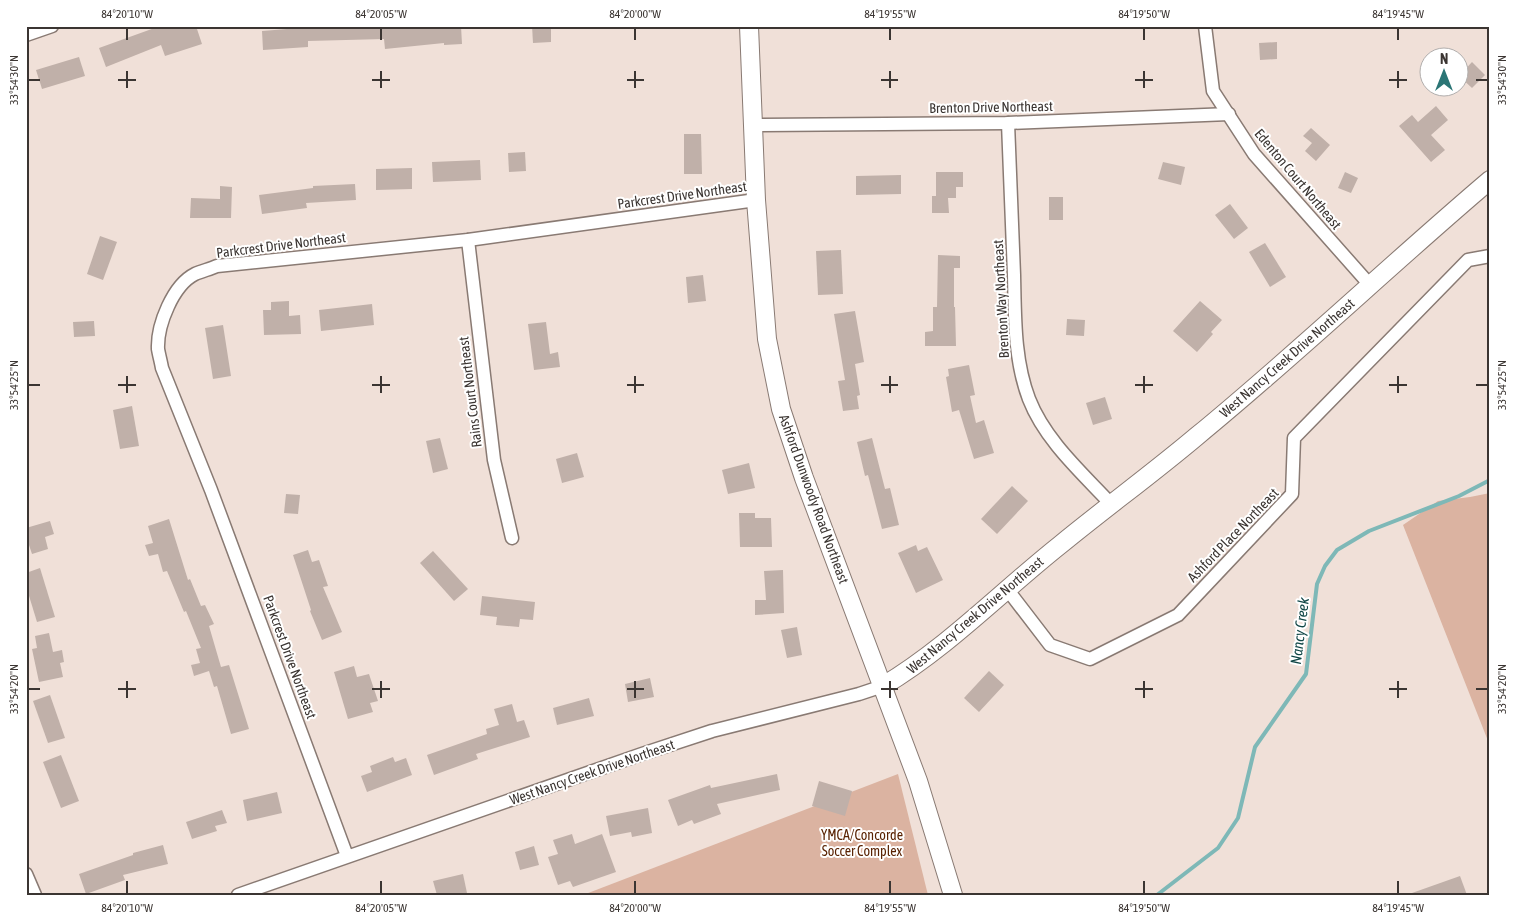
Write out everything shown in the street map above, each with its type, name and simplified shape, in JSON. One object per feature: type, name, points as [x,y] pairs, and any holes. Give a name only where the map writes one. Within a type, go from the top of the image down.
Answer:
[{"type":"main road","name":"Ashford Dunwoody Road Northeast","points":[[749,26],[756,200],[767,339],[781,409],[804,478],[884,686],[918,781],[953,895]]},
{"type":"main road","name":"West Nancy Creek Drive Northeast","points":[[884,686],[924,659],[1110,503],[1196,437],[1490,180]]},
{"type":"street","points":[[26,35],[52,26]]},
{"type":"street","name":"Edenton Court Northeast","points":[[1205,26],[1213,91],[1254,154],[1370,285]]},
{"type":"street","name":"Brenton Drive Northeast","points":[[753,125],[1008,123],[1229,114]]},
{"type":"street","name":"Brenton Way Northeast","points":[[1008,123],[1016,333],[1020,370],[1029,400],[1043,426],[1065,455],[1110,503]]},
{"type":"street","name":"Parkcrest Drive Northeast","points":[[348,856],[211,490],[162,368],[158,348],[168,305],[180,287],[194,275],[217,266],[468,240],[756,200]]},
{"type":"street","name":"Rains Court Northeast","points":[[468,240],[494,460],[512,538]]},
{"type":"street","name":"Ashford Place Northeast","points":[[1007,589],[1050,645],[1090,659],[1178,614],[1292,494],[1294,438],[1468,260],[1490,256]]},
{"type":"street","name":"West Nancy Creek Drive Northeast","points":[[238,895],[712,731],[884,686]]},
{"type":"street","points":[[26,874],[35,895]]},
{"type":"green space","points":[[1490,493],[1490,746],[1403,525],[1438,501]]},
{"type":"green space","name":"YMCA/Concorde Soccer Complex","points":[[898,774],[928,895],[583,895]]},
{"type":"building","points":[[160,26],[196,26],[202,44],[165,56],[161,45],[106,67],[99,48]]},
{"type":"building","points":[[324,26],[461,26],[462,44],[444,45],[444,43],[385,49],[384,39],[308,41],[308,47],[263,50],[262,31]]},
{"type":"building","points":[[532,26],[551,26],[551,42],[533,43]]},
{"type":"building","points":[[1277,42],[1277,59],[1260,60],[1259,43]]},
{"type":"building","points":[[79,57],[85,76],[42,89],[36,70]]},
{"type":"building","points":[[1472,62],[1485,75],[1472,88],[1468,84],[1468,66]]},
{"type":"building","points":[[1436,106],[1448,120],[1431,135],[1445,150],[1431,162],[1399,126],[1412,115],[1418,122]]},
{"type":"building","points":[[1311,128],[1330,145],[1316,161],[1305,151],[1312,143],[1303,136]]},
{"type":"building","points":[[684,134],[701,134],[702,174],[684,174]]},
{"type":"building","points":[[525,152],[526,171],[509,172],[508,153]]},
{"type":"building","points":[[480,160],[481,180],[433,182],[432,162]]},
{"type":"building","points":[[1163,162],[1185,167],[1181,185],[1158,179]]},
{"type":"building","points":[[412,168],[412,189],[376,190],[376,169]]},
{"type":"building","points":[[936,172],[963,172],[963,187],[956,187],[956,198],[948,198],[949,213],[932,213],[932,196],[936,196]]},
{"type":"building","points":[[1345,172],[1358,178],[1351,193],[1338,188]]},
{"type":"building","points":[[901,175],[901,194],[856,195],[856,176]]},
{"type":"building","points":[[355,184],[356,200],[306,203],[307,208],[262,214],[259,195],[313,188],[313,186]]},
{"type":"building","points":[[220,186],[232,187],[231,218],[190,218],[191,198],[220,199]]},
{"type":"building","points":[[1049,197],[1063,197],[1063,220],[1049,220]]},
{"type":"building","points":[[1230,204],[1248,228],[1234,239],[1215,215]]},
{"type":"building","points":[[100,236],[117,242],[103,280],[87,274]]},
{"type":"building","points":[[1265,243],[1286,277],[1270,287],[1249,252]]},
{"type":"building","points":[[841,250],[843,294],[818,295],[816,251]]},
{"type":"building","points":[[938,255],[960,256],[960,268],[954,268],[956,346],[925,346],[925,332],[933,331],[933,307],[937,307]]},
{"type":"building","points":[[703,275],[706,301],[688,303],[686,277]]},
{"type":"building","points":[[289,301],[289,316],[300,315],[301,334],[264,335],[263,310],[271,310],[271,302]]},
{"type":"building","points":[[1200,301],[1222,320],[1211,332],[1213,334],[1197,352],[1173,331]]},
{"type":"building","points":[[372,304],[374,325],[321,331],[319,310]]},
{"type":"building","points":[[855,311],[864,362],[855,364],[860,395],[857,396],[859,409],[843,411],[838,381],[845,380],[834,314]]},
{"type":"building","points":[[1067,319],[1085,320],[1084,336],[1066,335]]},
{"type":"building","points":[[94,321],[95,336],[74,337],[73,322]]},
{"type":"building","points":[[546,322],[550,354],[558,352],[560,367],[534,370],[528,324]]},
{"type":"building","points":[[223,325],[231,376],[213,379],[205,328]]},
{"type":"building","points":[[969,365],[975,395],[970,396],[976,423],[984,420],[994,453],[974,459],[959,410],[952,412],[946,377],[949,376],[948,369]]},
{"type":"building","points":[[1105,397],[1112,419],[1093,425],[1086,403]]},
{"type":"building","points":[[132,406],[139,446],[120,449],[113,410]]},
{"type":"building","points":[[440,438],[448,469],[433,473],[426,441]]},
{"type":"building","points":[[872,438],[885,489],[890,488],[899,525],[882,529],[868,475],[865,476],[857,442]]},
{"type":"building","points":[[577,453],[584,477],[562,483],[556,459]]},
{"type":"building","points":[[749,463],[755,488],[728,494],[722,470]]},
{"type":"building","points":[[1012,486],[1028,501],[997,534],[981,519]]},
{"type":"building","points":[[286,494],[300,495],[298,514],[284,513]]},
{"type":"building","points":[[739,513],[755,513],[755,518],[771,518],[772,547],[740,547]]},
{"type":"building","points":[[169,519],[188,580],[190,579],[201,606],[205,605],[214,624],[209,626],[221,667],[229,665],[249,729],[231,734],[217,686],[214,687],[209,671],[194,676],[191,665],[200,663],[196,649],[201,648],[167,571],[163,572],[158,554],[149,556],[145,545],[153,543],[148,526]]},
{"type":"building","points":[[50,521],[54,534],[45,537],[48,549],[32,554],[26,536],[26,528]]},
{"type":"building","points":[[916,545],[918,551],[927,547],[943,580],[916,593],[898,553]]},
{"type":"building","points":[[308,550],[312,562],[319,560],[328,586],[323,587],[342,632],[322,640],[310,611],[293,555]]},
{"type":"building","points":[[433,551],[468,589],[454,601],[420,563]]},
{"type":"building","points":[[40,568],[55,617],[37,622],[26,586],[26,573]]},
{"type":"building","points":[[783,570],[784,613],[755,615],[755,600],[766,600],[764,571]]},
{"type":"building","points":[[482,596],[535,602],[533,620],[520,619],[519,627],[496,625],[497,617],[480,615]]},
{"type":"building","points":[[797,627],[802,655],[787,658],[781,630]]},
{"type":"building","points":[[49,633],[53,652],[62,650],[64,662],[60,663],[63,677],[39,682],[32,649],[37,648],[35,636]]},
{"type":"building","points":[[354,666],[357,677],[369,674],[378,701],[370,703],[373,712],[348,719],[334,672]]},
{"type":"building","points":[[989,671],[1004,685],[979,712],[964,698]]},
{"type":"building","points":[[650,678],[654,697],[628,702],[625,684]]},
{"type":"building","points":[[50,695],[65,738],[48,743],[33,701]]},
{"type":"building","points":[[589,698],[594,716],[557,725],[553,708]]},
{"type":"building","points":[[512,704],[517,722],[524,720],[530,737],[476,754],[478,759],[434,775],[427,755],[487,734],[486,729],[499,725],[494,709]]},
{"type":"building","points":[[61,755],[79,801],[61,808],[43,762]]},
{"type":"building","points":[[393,757],[395,762],[406,758],[412,775],[367,792],[361,776],[372,772],[370,766]]},
{"type":"building","points":[[777,774],[780,790],[717,804],[721,814],[694,824],[692,820],[678,826],[668,800],[710,785],[711,788]]},
{"type":"building","points":[[819,781],[852,791],[845,816],[812,806]]},
{"type":"building","points":[[277,792],[282,813],[247,821],[243,800]]},
{"type":"building","points":[[648,808],[652,833],[632,837],[631,832],[610,836],[606,816]]},
{"type":"building","points":[[222,810],[227,823],[215,826],[217,831],[192,839],[186,822]]},
{"type":"building","points":[[572,834],[575,844],[602,834],[616,872],[573,887],[570,881],[558,885],[548,857],[558,854],[553,840]]},
{"type":"building","points":[[163,845],[168,864],[123,875],[125,880],[86,894],[79,874],[133,855],[133,853]]},
{"type":"building","points":[[534,846],[539,865],[520,870],[515,852]]},
{"type":"building","points":[[463,874],[467,893],[437,895],[433,881]]},
{"type":"building","points":[[1460,876],[1467,895],[1412,895],[1412,893]]},
{"type":"waterway","name":"Nancy Creek","points":[[1157,895],[1218,848],[1238,818],[1255,747],[1306,674],[1317,584],[1325,566],[1337,550],[1369,531],[1459,496],[1490,480]]}]
